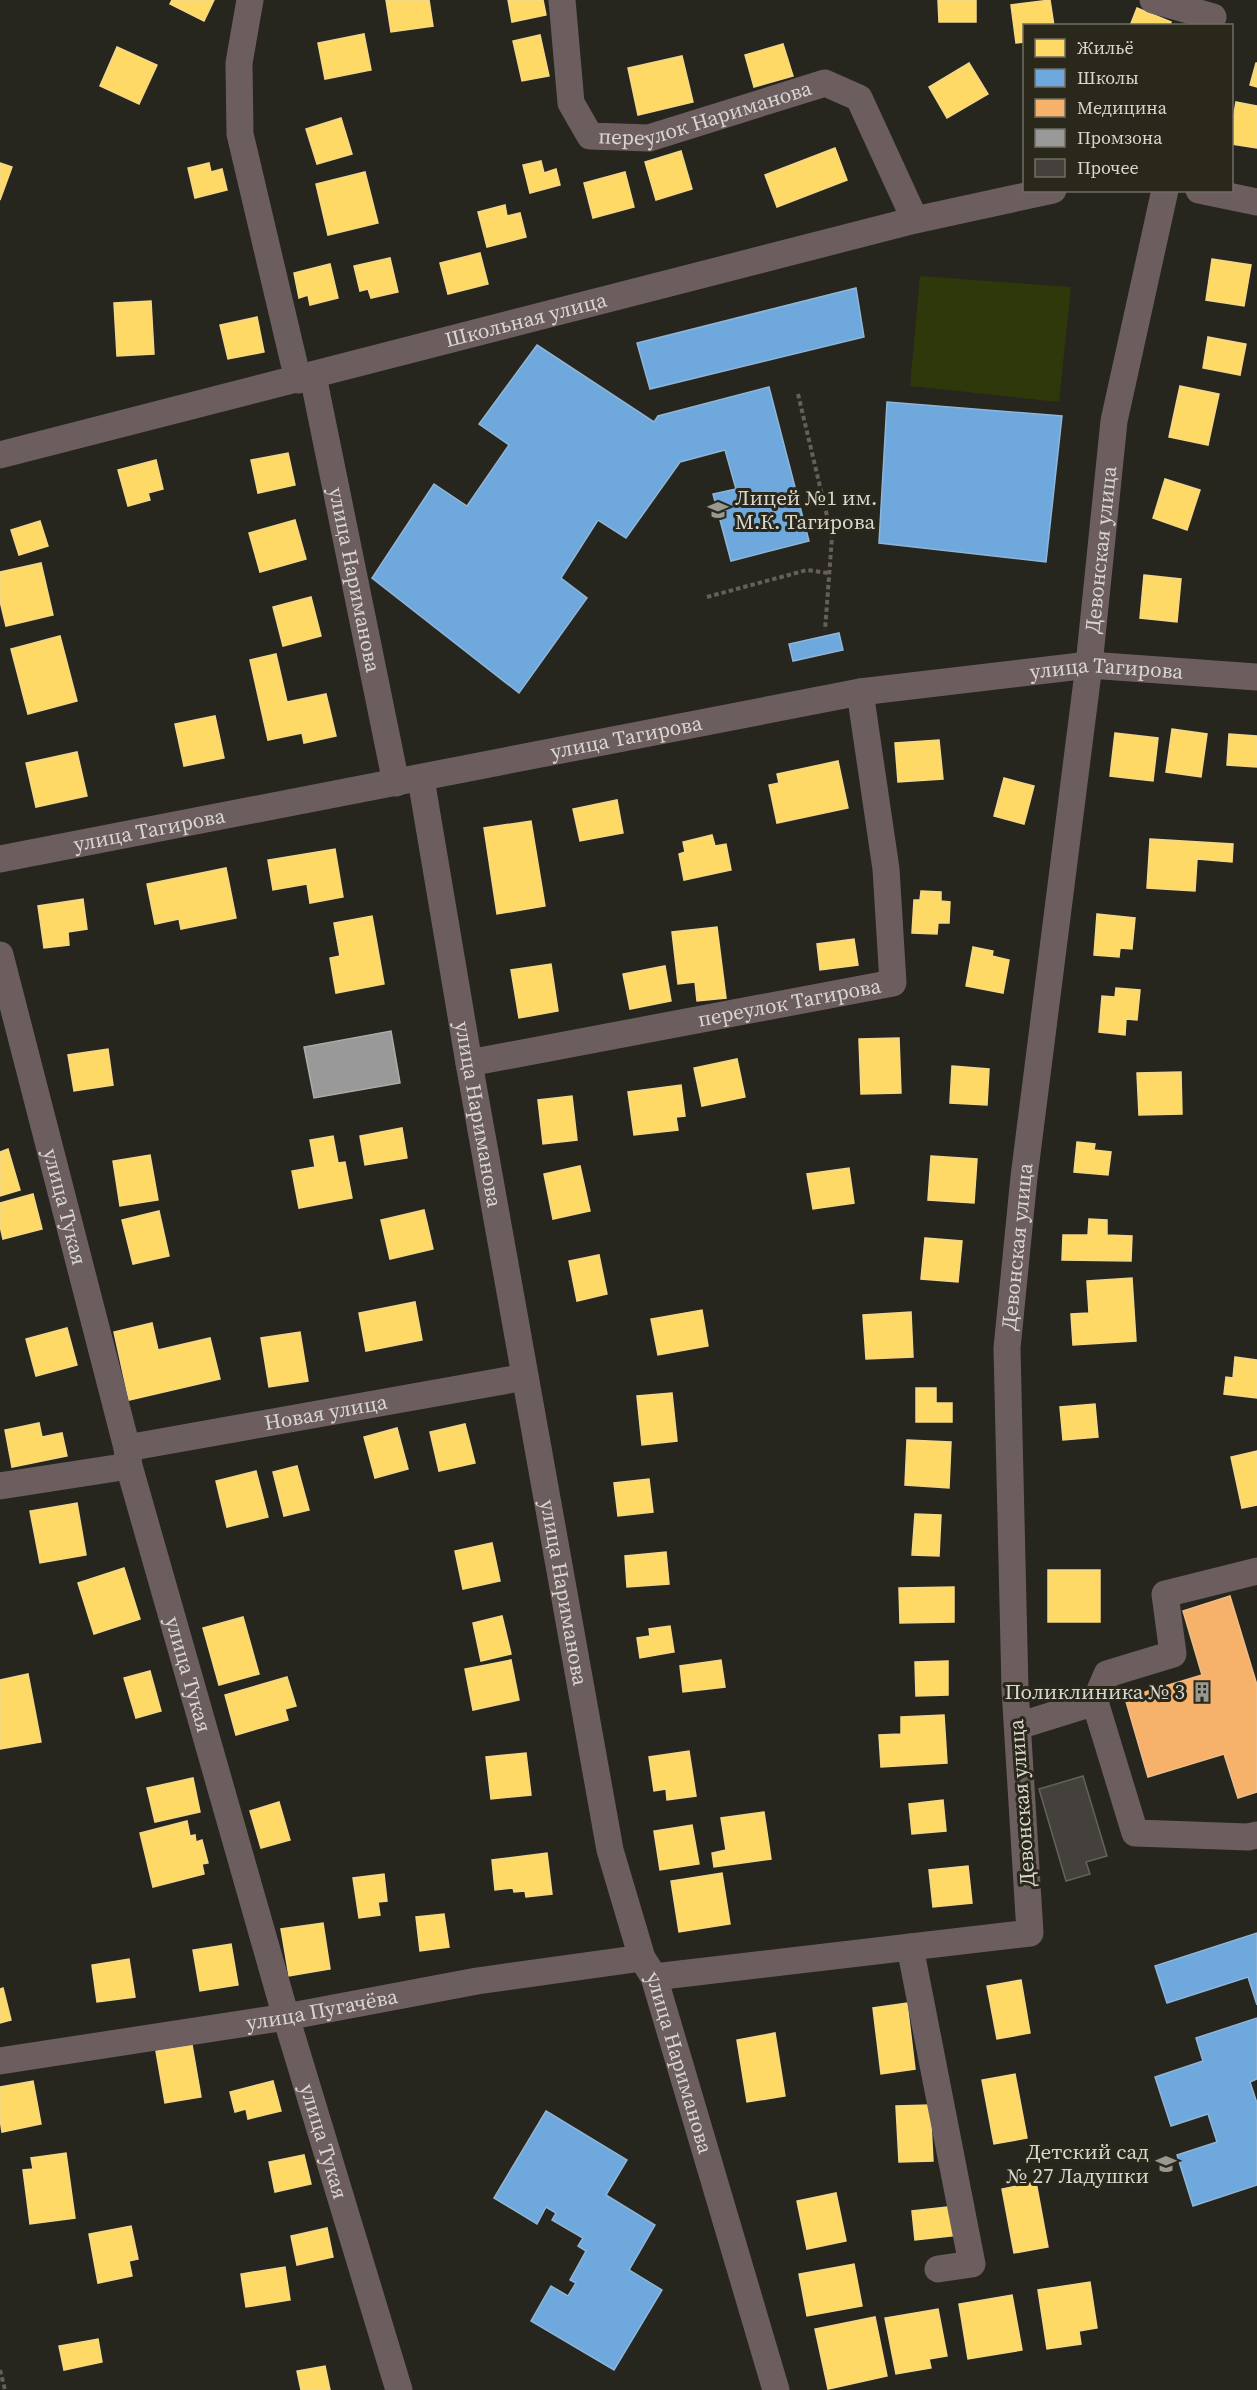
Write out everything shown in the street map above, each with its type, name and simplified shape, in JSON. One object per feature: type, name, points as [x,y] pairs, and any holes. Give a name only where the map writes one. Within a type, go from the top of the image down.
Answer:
[{"type":"street","name":"улица Нариманова","points":[[250,0],[239,63],[240,134],[306,378],[408,781],[469,1064],[610,1850],[648,1967],[776,2390]]},
{"type":"street","name":"переулок Нариманова","points":[[562,0],[571,103],[590,136],[649,138],[825,83],[860,98],[915,220]]},
{"type":"street","points":[[1153,0],[1214,14]]},
{"type":"street","name":"Школьная улица","points":[[0,455],[915,220],[1044,192]]},
{"type":"street","name":"Девонская улица","points":[[648,1967],[910,1947],[1030,1933],[1015,1689],[1007,1348],[1024,1176],[1089,665],[1114,421],[1165,192]]},
{"type":"street","points":[[1209,192],[1257,202]]},
{"type":"street","name":"улица Тагирова","points":[[0,859],[860,692],[1089,665],[1257,677]]},
{"type":"street","name":"переулок Тагирова","points":[[469,1064],[893,983],[886,869],[860,692]]},
{"type":"street","name":"улица Тукая","points":[[0,955],[128,1457],[286,2018],[399,2390]]},
{"type":"street","name":"Новая улица","points":[[0,1486],[128,1457],[525,1377]]},
{"type":"street","points":[[1257,1571],[1164,1594],[1173,1654],[1107,1674],[1095,1702],[1135,1833],[1248,1837],[1257,1835]]},
{"type":"street","points":[[1018,1726],[1095,1702]]},
{"type":"street","points":[[910,1947],[972,2264],[938,2269]]},
{"type":"street","name":"улица Пугачёва","points":[[0,2061],[286,2018],[477,1981],[648,1967]]},
{"type":"path","points":[[798,394],[832,537],[825,630]]},
{"type":"path","points":[[707,597],[807,570],[828,573]]},
{"type":"path","points":[[0,2370],[5,2390]]},
{"type":"green space","points":[[920,276],[1071,287],[1059,402],[910,386]]},
{"type":"building: Жильё","points":[[172,0],[214,0],[204,21],[170,4]]},
{"type":"building: Жильё","points":[[386,0],[429,0],[433,26],[391,32]]},
{"type":"building: Жильё","points":[[508,0],[543,0],[546,15],[512,22]]},
{"type":"building: Жильё","points":[[938,0],[976,0],[976,22],[939,22]]},
{"type":"building: Жильё","points":[[1050,0],[1054,24],[1023,24],[1023,42],[1016,43],[1011,5]]},
{"type":"building: Жильё","points":[[1137,8],[1171,22],[1170,24],[1131,24]]},
{"type":"building: Жильё","points":[[364,34],[371,70],[325,79],[318,43]]},
{"type":"building: Жильё","points":[[540,35],[549,76],[522,81],[513,41]]},
{"type":"building: Жильё","points":[[783,44],[793,76],[754,87],[745,55]]},
{"type":"building: Жильё","points":[[117,47],[157,65],[139,104],[100,86]]},
{"type":"building: Жильё","points":[[682,56],[693,102],[638,115],[628,68]]},
{"type":"building: Жильё","points":[[969,63],[988,94],[947,118],[929,87]]},
{"type":"building: Жильё","points":[[1257,63],[1257,87],[1250,85]]},
{"type":"building: Жильё","points":[[1236,102],[1257,106],[1257,148],[1233,144]]},
{"type":"building: Жильё","points":[[341,118],[352,154],[317,164],[306,129]]},
{"type":"building: Жильё","points":[[835,148],[847,180],[777,207],[765,175]]},
{"type":"building: Жильё","points":[[681,151],[692,189],[656,200],[645,162]]},
{"type":"building: Жильё","points":[[541,161],[544,173],[556,169],[560,185],[530,193],[523,165]]},
{"type":"building: Жильё","points":[[0,163],[12,167],[0,200]]},
{"type":"building: Жильё","points":[[209,163],[211,172],[222,169],[227,190],[195,198],[188,168]]},
{"type":"building: Жильё","points":[[365,172],[378,223],[328,235],[316,184]]},
{"type":"building: Жильё","points":[[625,172],[634,207],[593,218],[584,183]]},
{"type":"building: Жильё","points":[[505,205],[507,216],[520,213],[526,237],[487,247],[478,212]]},
{"type":"building: Жильё","points":[[480,253],[488,284],[448,294],[440,263]]},
{"type":"building: Жильё","points":[[390,258],[398,292],[371,298],[368,289],[360,291],[354,266]]},
{"type":"building: Жильё","points":[[1212,259],[1251,265],[1244,306],[1206,300]]},
{"type":"building: Жильё","points":[[330,264],[338,298],[310,305],[308,295],[299,298],[294,273]]},
{"type":"building: Жильё","points":[[151,301],[154,354],[117,356],[114,303]]},
{"type":"building: Жильё","points":[[257,317],[264,352],[228,359],[220,325]]},
{"type":"building: Жильё","points":[[1208,337],[1246,344],[1240,375],[1203,368]]},
{"type":"building: Жильё","points":[[1180,386],[1219,394],[1208,445],[1169,437]]},
{"type":"building: Жильё","points":[[288,453],[295,485],[258,493],[251,460]]},
{"type":"building: Жильё","points":[[156,460],[163,489],[148,493],[150,500],[128,506],[118,470]]},
{"type":"building: Жильё","points":[[1165,479],[1200,490],[1187,530],[1153,518]]},
{"type":"building: Жильё","points":[[295,520],[306,559],[260,572],[249,533]]},
{"type":"building: Жильё","points":[[40,521],[48,546],[19,555],[11,530]]},
{"type":"building: Жильё","points":[[41,563],[53,615],[6,626],[0,601],[0,572]]},
{"type":"building: Жильё","points":[[1144,575],[1181,579],[1177,622],[1140,618]]},
{"type":"building: Жильё","points":[[311,597],[321,636],[283,646],[273,607]]},
{"type":"building: Жильё","points":[[60,636],[77,701],[28,714],[11,649]]},
{"type":"building: Жильё","points":[[276,654],[287,702],[326,694],[336,736],[304,743],[302,733],[268,740],[250,660]]},
{"type":"building: Жильё","points":[[215,716],[224,758],[184,766],[175,724]]},
{"type":"building: Жильё","points":[[1172,729],[1207,734],[1201,777],[1166,772]]},
{"type":"building: Жильё","points":[[1115,733],[1158,738],[1153,781],[1110,776]]},
{"type":"building: Жильё","points":[[1229,734],[1257,736],[1257,767],[1227,765]]},
{"type":"building: Жильё","points":[[939,740],[943,779],[898,782],[895,743]]},
{"type":"building: Жильё","points":[[77,752],[87,796],[36,807],[26,763]]},
{"type":"building: Жильё","points":[[838,761],[848,808],[777,823],[769,785],[779,783],[777,774]]},
{"type":"building: Жильё","points":[[1004,778],[1034,786],[1024,824],[994,816]]},
{"type":"building: Жильё","points":[[617,800],[623,833],[580,841],[573,809]]},
{"type":"building: Жильё","points":[[531,821],[545,906],[497,914],[484,828]]},
{"type":"building: Жильё","points":[[712,835],[715,846],[726,844],[731,870],[684,880],[679,854],[685,852],[683,842]]},
{"type":"building: Жильё","points":[[1150,839],[1233,844],[1232,862],[1197,859],[1195,891],[1147,888]]},
{"type":"building: Жильё","points":[[335,849],[343,897],[310,903],[307,884],[273,890],[268,860]]},
{"type":"building: Жильё","points":[[226,868],[236,918],[181,929],[179,919],[155,924],[147,884]]},
{"type":"building: Жильё","points":[[921,891],[941,892],[941,901],[950,902],[949,923],[938,923],[937,934],[912,933],[914,900],[920,900]]},
{"type":"building: Жильё","points":[[83,899],[87,929],[68,932],[69,945],[44,948],[38,906]]},
{"type":"building: Жильё","points":[[1097,914],[1135,918],[1132,949],[1120,948],[1119,957],[1094,955]]},
{"type":"building: Жильё","points":[[372,916],[384,984],[336,993],[330,958],[340,956],[334,923]]},
{"type":"building: Жильё","points":[[717,927],[726,998],[697,1001],[695,982],[678,984],[672,932]]},
{"type":"building: Жильё","points":[[854,939],[858,965],[820,970],[817,944]]},
{"type":"building: Жильё","points":[[973,947],[993,951],[992,956],[1009,960],[1003,993],[966,986]]},
{"type":"building: Жильё","points":[[551,964],[558,1011],[519,1018],[511,970]]},
{"type":"building: Жильё","points":[[665,966],[671,1001],[630,1009],[623,974]]},
{"type":"building: Жильё","points":[[1116,988],[1140,990],[1137,1020],[1126,1019],[1125,1035],[1099,1032],[1102,996],[1115,997]]},
{"type":"building: Жильё","points":[[899,1038],[901,1093],[861,1094],[859,1039]]},
{"type":"building: Жильё","points":[[108,1049],[113,1085],[74,1091],[68,1055]]},
{"type":"building: Жильё","points":[[737,1059],[745,1097],[702,1106],[694,1068]]},
{"type":"building: Жильё","points":[[952,1066],[989,1069],[987,1105],[950,1103]]},
{"type":"building: Жильё","points":[[1181,1072],[1182,1114],[1139,1115],[1137,1073]]},
{"type":"building: Жильё","points":[[681,1085],[685,1116],[676,1117],[678,1130],[634,1135],[628,1092]]},
{"type":"building: Жильё","points":[[572,1096],[577,1140],[543,1144],[538,1100]]},
{"type":"building: Жильё","points":[[402,1128],[407,1158],[365,1165],[360,1136]]},
{"type":"building: Жильё","points":[[333,1136],[338,1163],[345,1162],[352,1198],[299,1208],[292,1171],[315,1167],[310,1140]]},
{"type":"building: Жильё","points":[[1077,1142],[1095,1144],[1094,1150],[1111,1152],[1108,1175],[1074,1172]]},
{"type":"building: Жильё","points":[[8,1149],[20,1190],[0,1196],[0,1152]]},
{"type":"building: Жильё","points":[[150,1155],[158,1200],[120,1206],[113,1161]]},
{"type":"building: Жильё","points":[[931,1156],[977,1159],[974,1203],[928,1200]]},
{"type":"building: Жильё","points":[[580,1166],[590,1211],[553,1219],[544,1174]]},
{"type":"building: Жильё","points":[[849,1168],[854,1203],[813,1209],[807,1174]]},
{"type":"building: Жильё","points":[[33,1194],[42,1229],[3,1239],[0,1226],[0,1203]]},
{"type":"building: Жильё","points":[[424,1210],[433,1249],[390,1259],[381,1220]]},
{"type":"building: Жильё","points":[[159,1211],[169,1256],[133,1264],[122,1220]]},
{"type":"building: Жильё","points":[[1089,1219],[1107,1220],[1107,1235],[1132,1236],[1131,1261],[1062,1260],[1063,1235],[1088,1235]]},
{"type":"building: Жильё","points":[[925,1238],[962,1241],[958,1282],[921,1279]]},
{"type":"building: Жильё","points":[[599,1255],[607,1294],[577,1301],[569,1261]]},
{"type":"building: Жильё","points":[[1132,1278],[1136,1341],[1073,1345],[1071,1314],[1089,1313],[1087,1281]]},
{"type":"building: Жильё","points":[[415,1302],[422,1340],[366,1351],[359,1313]]},
{"type":"building: Жильё","points":[[702,1310],[708,1346],[658,1355],[651,1319]]},
{"type":"building: Жильё","points":[[911,1312],[913,1357],[866,1359],[863,1315]]},
{"type":"building: Жильё","points":[[152,1323],[158,1350],[210,1338],[220,1379],[129,1400],[114,1332]]},
{"type":"building: Жильё","points":[[67,1328],[77,1365],[36,1376],[26,1339]]},
{"type":"building: Жильё","points":[[300,1332],[308,1381],[269,1387],[261,1338]]},
{"type":"building: Жильё","points":[[1235,1357],[1257,1360],[1257,1398],[1224,1394],[1226,1377],[1233,1378]]},
{"type":"building: Жильё","points":[[916,1388],[936,1388],[936,1403],[952,1403],[952,1422],[916,1422]]},
{"type":"building: Жильё","points":[[672,1393],[677,1441],[642,1445],[637,1396]]},
{"type":"building: Жильё","points":[[1095,1404],[1098,1437],[1063,1440],[1060,1407]]},
{"type":"building: Жильё","points":[[39,1423],[42,1437],[62,1433],[67,1456],[12,1467],[5,1430]]},
{"type":"building: Жильё","points":[[465,1424],[475,1463],[439,1471],[430,1432]]},
{"type":"building: Жильё","points":[[397,1428],[408,1469],[375,1478],[364,1437]]},
{"type":"building: Жильё","points":[[907,1440],[951,1442],[949,1488],[905,1485]]},
{"type":"building: Жильё","points":[[1257,1451],[1257,1505],[1242,1508],[1231,1457]]},
{"type":"building: Жильё","points":[[297,1466],[309,1510],[284,1516],[273,1472]]},
{"type":"building: Жильё","points":[[256,1471],[268,1517],[227,1527],[216,1481]]},
{"type":"building: Жильё","points":[[649,1479],[653,1512],[618,1516],[614,1483]]},
{"type":"building: Жильё","points":[[77,1503],[86,1555],[40,1563],[30,1511]]},
{"type":"building: Жильё","points":[[915,1514],[941,1515],[939,1556],[912,1555]]},
{"type":"building: Жильё","points":[[492,1543],[500,1581],[463,1589],[455,1551]]},
{"type":"building: Жильё","points":[[666,1552],[669,1584],[627,1587],[625,1556]]},
{"type":"building: Жильё","points":[[124,1568],[140,1619],[94,1634],[78,1583]]},
{"type":"building: Жильё","points":[[1048,1570],[1100,1570],[1100,1622],[1048,1622]]},
{"type":"building: Жильё","points":[[954,1587],[954,1622],[900,1623],[899,1588]]},
{"type":"building: Жильё","points":[[502,1616],[511,1654],[481,1661],[473,1623]]},
{"type":"building: Жильё","points":[[243,1617],[259,1674],[219,1685],[203,1628]]},
{"type":"building: Жильё","points":[[670,1626],[674,1652],[640,1658],[637,1638],[650,1636],[649,1629]]},
{"type":"building: Жильё","points":[[511,1660],[519,1700],[473,1710],[465,1669]]},
{"type":"building: Жильё","points":[[721,1660],[725,1687],[683,1692],[680,1666]]},
{"type":"building: Жильё","points":[[948,1661],[948,1695],[916,1696],[915,1662]]},
{"type":"building: Жильё","points":[[150,1671],[161,1711],[136,1718],[124,1678]]},
{"type":"building: Жильё","points":[[28,1674],[41,1742],[0,1749],[0,1680]]},
{"type":"building: Жильё","points":[[287,1677],[296,1706],[285,1709],[288,1720],[236,1735],[225,1695]]},
{"type":"building: Жильё","points":[[944,1715],[947,1763],[881,1767],[879,1735],[901,1734],[901,1717]]},
{"type":"building: Жильё","points":[[689,1751],[696,1796],[667,1800],[666,1789],[654,1791],[649,1757]]},
{"type":"building: Жильё","points":[[526,1753],[531,1795],[491,1799],[486,1757]]},
{"type":"building: Жильё","points":[[193,1778],[200,1812],[155,1822],[147,1788]]},
{"type":"building: Жильё","points":[[943,1800],[946,1831],[912,1834],[909,1804]]},
{"type":"building: Жильё","points":[[279,1802],[290,1840],[261,1848],[250,1811]]},
{"type":"building: Жильё","points":[[764,1812],[771,1859],[714,1867],[712,1853],[726,1850],[721,1818]]},
{"type":"building: Жильё","points":[[187,1821],[190,1836],[195,1835],[196,1842],[202,1840],[208,1863],[202,1864],[204,1874],[153,1887],[140,1833]]},
{"type":"building: Жильё","points":[[692,1825],[699,1864],[660,1870],[654,1831]]},
{"type":"building: Жильё","points":[[547,1853],[552,1894],[526,1897],[525,1891],[514,1892],[513,1888],[495,1890],[492,1860]]},
{"type":"building: Жильё","points":[[968,1866],[972,1903],[933,1907],[929,1870]]},
{"type":"building: Жильё","points":[[722,1873],[730,1924],[679,1932],[671,1881]]},
{"type":"building: Жильё","points":[[384,1874],[387,1901],[378,1902],[380,1915],[359,1918],[353,1878]]},
{"type":"building: Жильё","points":[[444,1914],[449,1947],[420,1951],[416,1917]]},
{"type":"building: Жильё","points":[[323,1923],[330,1969],[289,1976],[281,1929]]},
{"type":"building: Жильё","points":[[231,1944],[238,1985],[200,1991],[193,1950]]},
{"type":"building: Жильё","points":[[129,1959],[135,1997],[97,2002],[92,1965]]},
{"type":"building: Жильё","points":[[1021,1980],[1030,2033],[997,2039],[987,1986]]},
{"type":"building: Жильё","points":[[3,1988],[11,2020],[0,2023],[0,1989]]},
{"type":"building: Жильё","points":[[907,2003],[915,2069],[881,2074],[873,2008]]},
{"type":"building: Жильё","points":[[775,2033],[785,2096],[747,2102],[737,2040]]},
{"type":"building: Жильё","points":[[192,2045],[201,2097],[165,2103],[156,2051]]},
{"type":"building: Жильё","points":[[1015,2074],[1027,2138],[994,2144],[982,2080]]},
{"type":"building: Жильё","points":[[33,2081],[41,2124],[2,2132],[0,2087]]},
{"type":"building: Жильё","points":[[273,2081],[281,2111],[248,2119],[246,2109],[235,2112],[230,2092]]},
{"type":"building: Жильё","points":[[930,2105],[933,2161],[899,2162],[896,2106]]},
{"type":"building: Жильё","points":[[66,2153],[75,2218],[30,2224],[23,2170],[33,2169],[31,2158]]},
{"type":"building: Жильё","points":[[304,2155],[311,2184],[275,2192],[269,2162]]},
{"type":"building: Жильё","points":[[1036,2182],[1048,2247],[1014,2253],[1002,2189]]},
{"type":"building: Жильё","points":[[836,2193],[846,2241],[807,2249],[797,2201]]},
{"type":"building: Жильё","points":[[956,2206],[959,2235],[915,2240],[912,2211]]},
{"type":"building: Жильё","points":[[131,2226],[138,2259],[129,2261],[132,2276],[98,2283],[89,2234]]},
{"type":"building: Жильё","points":[[327,2228],[333,2257],[297,2265],[291,2236]]},
{"type":"building: Жильё","points":[[854,2264],[862,2306],[807,2316],[799,2274]]},
{"type":"building: Жильё","points":[[285,2267],[290,2300],[246,2307],[241,2274]]},
{"type":"building: Жильё","points":[[1090,2282],[1097,2328],[1079,2331],[1081,2344],[1047,2349],[1038,2290]]},
{"type":"building: Жильё","points":[[1012,2295],[1022,2350],[968,2359],[959,2304]]},
{"type":"building: Жильё","points":[[938,2309],[947,2356],[929,2359],[931,2368],[896,2374],[885,2318]]},
{"type":"building: Жильё","points":[[875,2317],[887,2376],[828,2389],[815,2329]]},
{"type":"building: Жильё","points":[[98,2339],[102,2362],[64,2370],[59,2346]]},
{"type":"building: Жильё","points":[[325,2366],[330,2390],[301,2390],[297,2371]]},
{"type":"building: Школы","points":[[856,288],[864,337],[650,389],[637,343]]},
{"type":"building: Школы","points":[[537,345],[654,422],[658,416],[769,387],[809,541],[731,561],[713,494],[736,489],[725,450],[680,462],[626,538],[598,520],[561,578],[587,598],[519,693],[372,578],[434,484],[467,506],[509,445],[479,424]]},
{"type":"building: Школы","points":[[887,402],[1062,416],[1046,562],[879,543]]},
{"type":"building: Школы","points":[[839,633],[843,650],[793,661],[789,644]]},
{"type":"building: Школы","points":[[1257,1933],[1257,2005],[1248,1977],[1167,2003],[1155,1966]]},
{"type":"building: Школы","points":[[1257,2018],[1257,2079],[1250,2082],[1257,2103],[1257,2185],[1193,2206],[1177,2155],[1217,2142],[1208,2114],[1171,2126],[1155,2077],[1203,2061],[1196,2038]]},
{"type":"building: Школы","points":[[546,2111],[627,2160],[606,2195],[655,2225],[629,2270],[662,2290],[614,2370],[531,2321],[551,2286],[568,2296],[576,2283],[570,2280],[586,2251],[578,2246],[583,2238],[552,2220],[556,2213],[546,2207],[537,2224],[494,2198]]},
{"type":"building: Медицина","name":"Поликлиника № 3","points":[[1230,1596],[1257,1685],[1257,1792],[1238,1798],[1224,1754],[1148,1777],[1125,1698],[1202,1675],[1183,1611]]},
{"type":"building: Промзона","points":[[391,1031],[400,1083],[314,1098],[304,1047]]},
{"type":"building: Прочее","points":[[1083,1776],[1107,1856],[1086,1862],[1090,1874],[1066,1881],[1039,1789]]},
{"type":"place","name":"Лицей №1 им. М.К. Тагирова","points":[[718,510]]},
{"type":"place","name":"Поликлиника № 3","points":[[1202,1692]]},
{"type":"place","name":"Детский сад № 27 Ладушки","points":[[1166,2164]]}]
